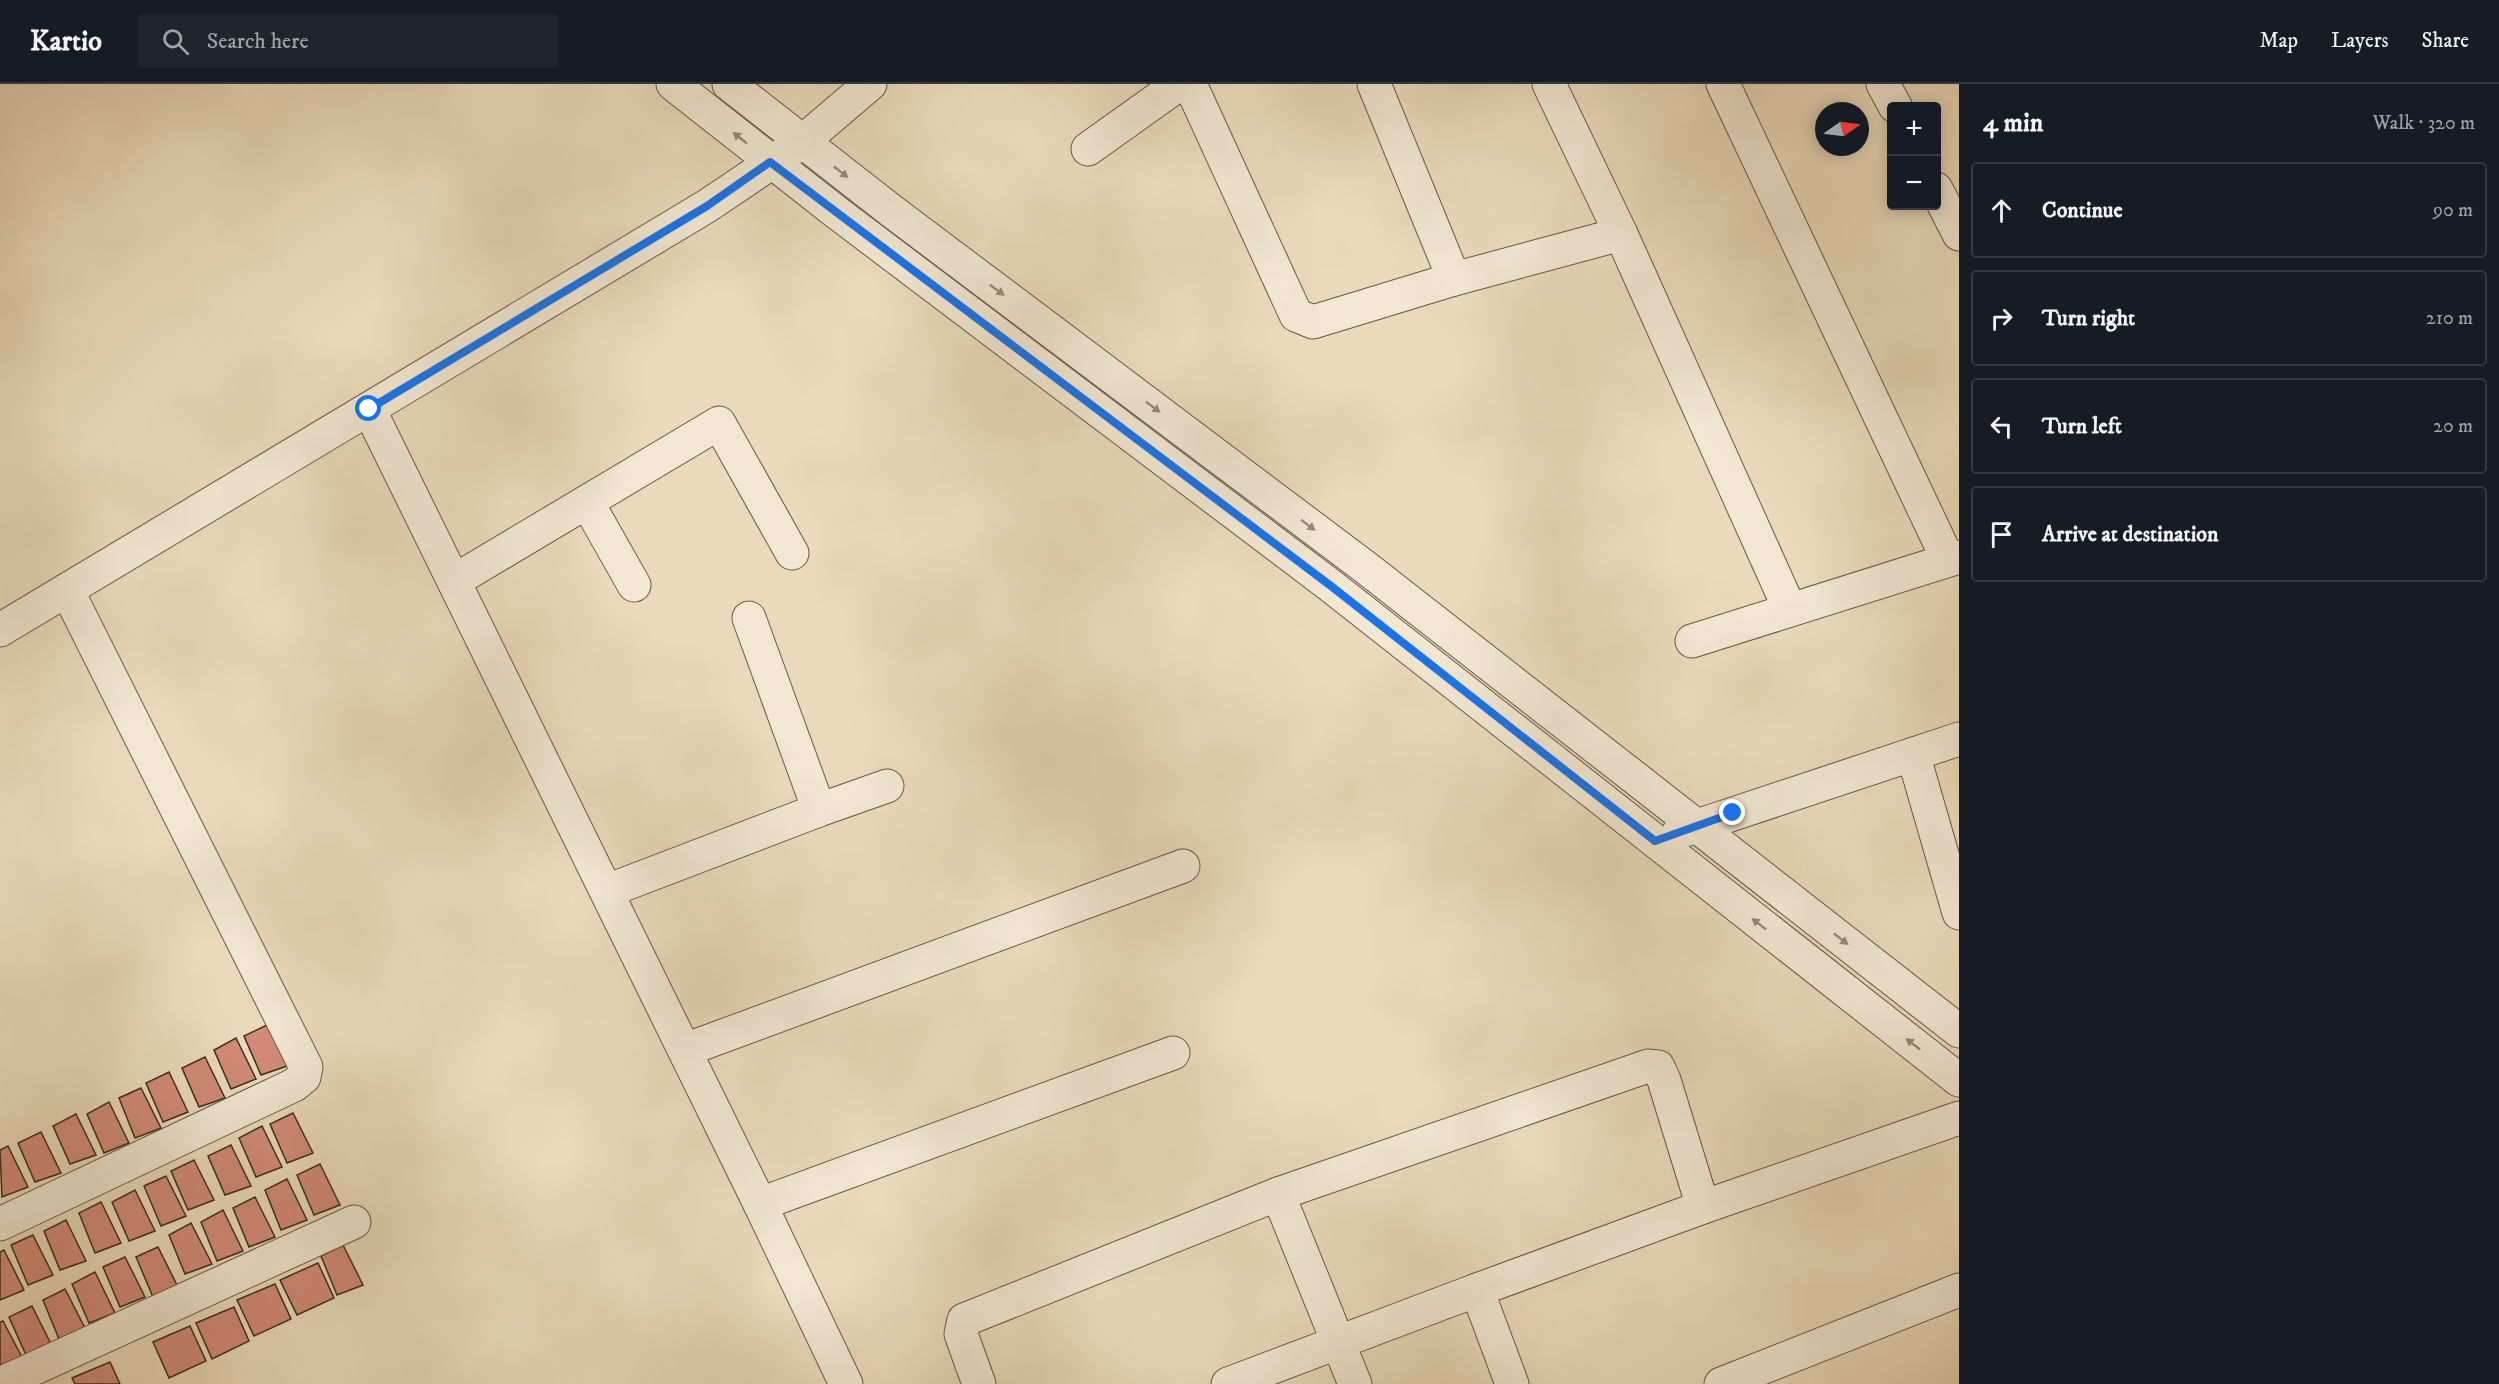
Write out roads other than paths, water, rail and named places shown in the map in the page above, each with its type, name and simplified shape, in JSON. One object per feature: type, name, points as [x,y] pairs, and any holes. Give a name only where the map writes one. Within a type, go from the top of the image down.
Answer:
[{"type":"street","points":[[673,84],[770,162],[1331,586],[1959,1080]]},
{"type":"street","points":[[729,84],[802,142],[1365,567],[1959,1031]]},
{"type":"street","points":[[0,630],[707,206],[802,142],[870,84]]},
{"type":"street","points":[[1088,149],[1179,84]]},
{"type":"street","points":[[1190,84],[1296,315],[1313,322],[1454,279],[1621,234]]},
{"type":"street","points":[[1374,84],[1454,279]]},
{"type":"street","points":[[1549,84],[1621,234],[1790,610]]},
{"type":"street","points":[[1692,641],[1953,559],[1723,84]]},
{"type":"street","points":[[1883,84],[1892,102]]},
{"type":"street","points":[[1941,199],[1959,234]]},
{"type":"street","points":[[369,409],[760,1203],[846,1384]]},
{"type":"street","points":[[454,581],[719,423],[792,554]]},
{"type":"street","points":[[587,501],[634,585]]},
{"type":"street","points":[[0,1224],[294,1085],[304,1077],[306,1067],[68,590]]},
{"type":"street","points":[[749,618],[819,810]]},
{"type":"street","points":[[1655,841],[1696,825],[1959,739]]},
{"type":"street","points":[[1912,754],[1959,913]]},
{"type":"street","points":[[607,891],[887,786]]},
{"type":"street","points":[[684,1050],[1183,866]]},
{"type":"street","points":[[760,1203],[1173,1053]]},
{"type":"street","points":[[979,1384],[961,1334],[960,1326],[964,1320],[1278,1194],[1648,1066],[1658,1067],[1664,1080],[1702,1207]]},
{"type":"street","points":[[1228,1384],[1702,1207],[1959,1118]]},
{"type":"street","points":[[1278,1194],[1355,1384]]},
{"type":"street","points":[[0,1384],[354,1222]]},
{"type":"street","points":[[1477,1290],[1512,1384]]},
{"type":"street","points":[[1721,1384],[1959,1290]]}]
